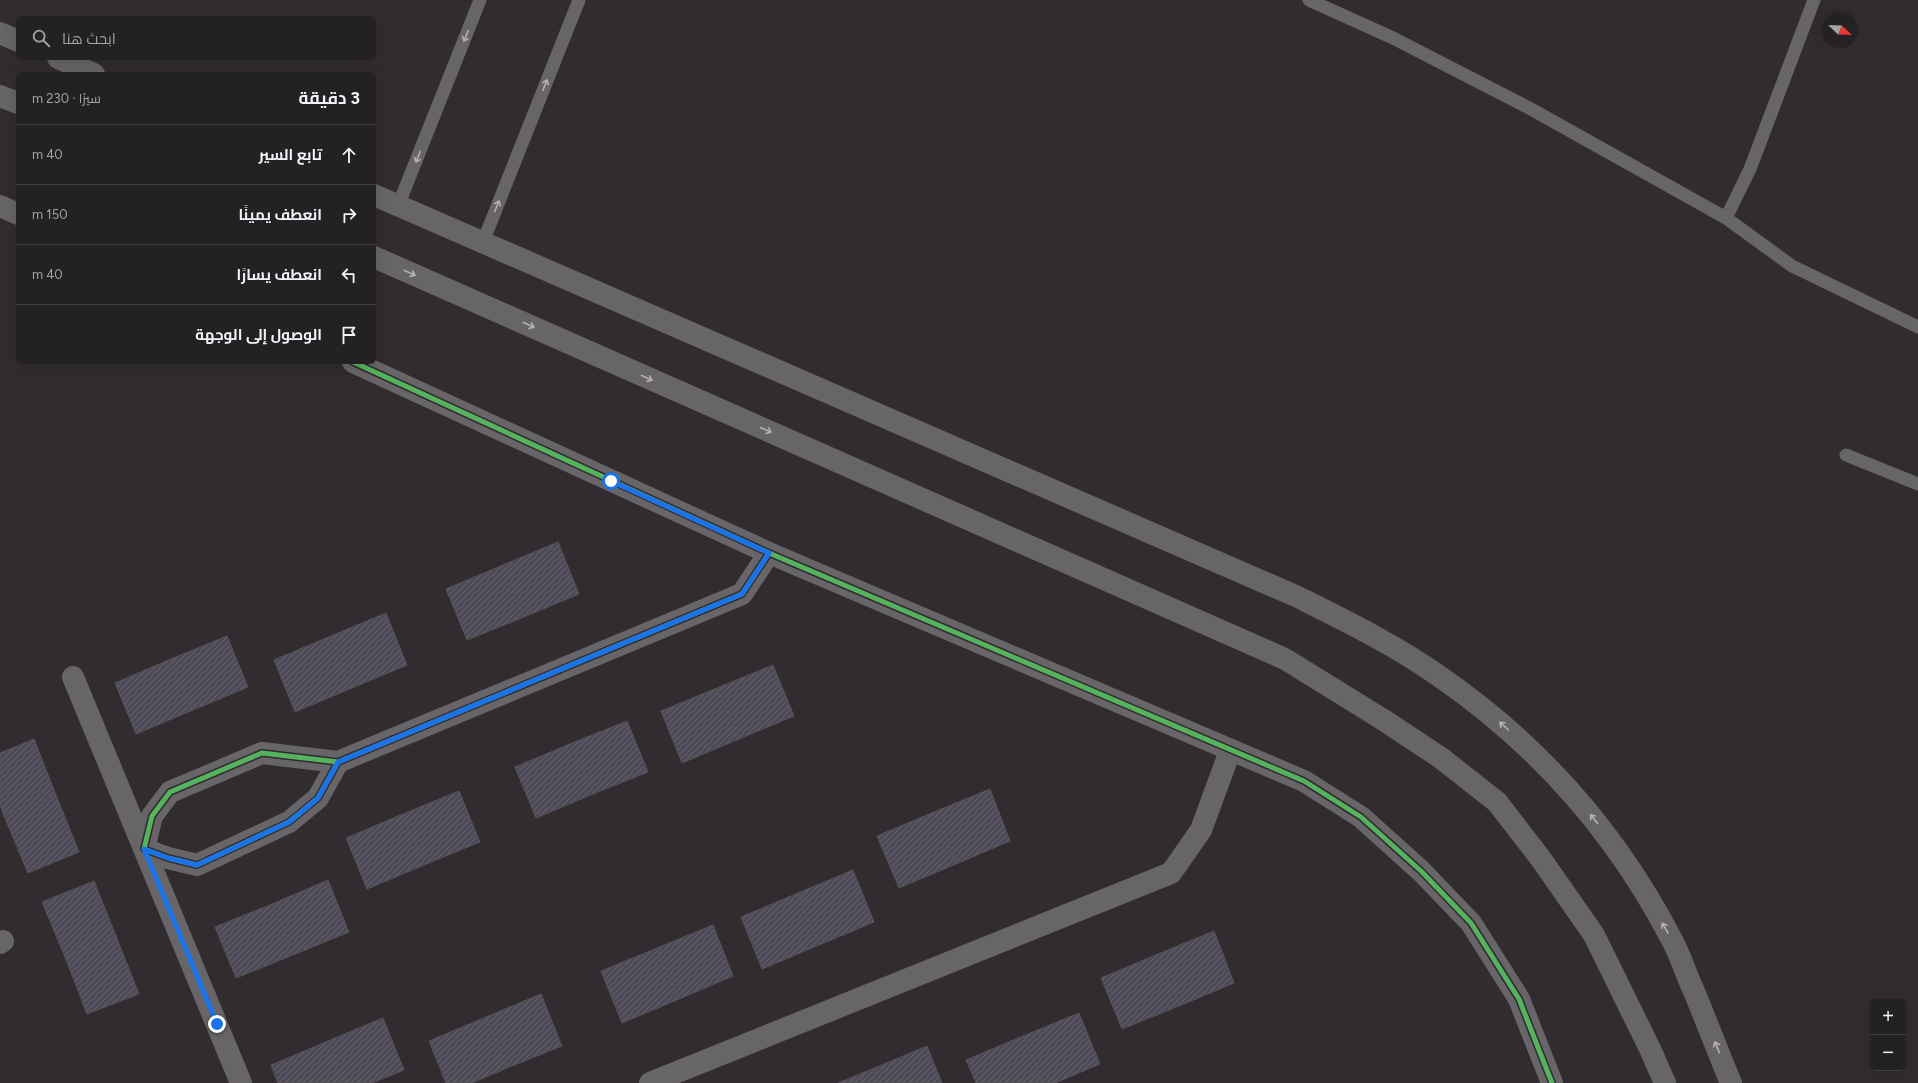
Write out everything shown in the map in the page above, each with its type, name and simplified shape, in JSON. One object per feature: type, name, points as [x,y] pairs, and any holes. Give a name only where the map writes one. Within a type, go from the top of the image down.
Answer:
[{"type":"street","points":[[0,33],[16,40]]},
{"type":"street","points":[[62,60],[90,72]]},
{"type":"street","points":[[0,96],[16,102]]},
{"type":"street","points":[[376,196],[1298,596],[1368,632],[1438,676],[1493,716],[1532,751],[1578,799],[1628,864],[1674,943],[1731,1083]]},
{"type":"street","points":[[0,206],[16,213]]},
{"type":"street","points":[[376,258],[1285,659],[1382,719],[1441,758],[1497,802],[1541,859],[1594,935],[1651,1051],[1665,1083]]},
{"type":"street","points":[[357,364],[769,553],[1230,751],[1304,781],[1361,817],[1421,871],[1471,922],[1520,999],[1552,1083]]},
{"type":"street","points":[[144,849],[152,816],[170,792],[262,753],[338,762],[742,594],[769,553]]},
{"type":"street","points":[[73,677],[241,1083]]},
{"type":"street","points":[[650,1083],[1171,873],[1201,830],[1230,751]]},
{"type":"street","points":[[144,849],[168,858],[197,865],[289,822],[318,798],[338,762]]},
{"type":"lane","points":[[398,206],[480,0]]},
{"type":"lane","points":[[483,242],[579,0]]},
{"type":"lane","points":[[1309,0],[1393,38],[1510,98],[1726,218],[1792,266],[1918,327]]},
{"type":"lane","points":[[1726,218],[1750,169],[1814,0]]},
{"type":"lane","points":[[1846,455],[1918,484]]},
{"type":"building","points":[[558,542],[579,594],[524,617],[503,565]]},
{"type":"building","points":[[503,565],[524,617],[467,640],[446,589]]},
{"type":"building","points":[[386,613],[407,665],[352,688],[331,636]]},
{"type":"building","points":[[227,636],[248,687],[193,710],[171,659]]},
{"type":"building","points":[[331,636],[352,688],[295,712],[274,660]]},
{"type":"building","points":[[171,659],[193,710],[136,734],[115,683]]},
{"type":"building","points":[[773,665],[794,716],[739,739],[717,688]]},
{"type":"building","points":[[717,688],[739,739],[682,763],[661,711]]},
{"type":"building","points":[[627,721],[648,772],[593,794],[572,743]]},
{"type":"building","points":[[34,739],[56,795],[4,816],[0,805],[0,753]]},
{"type":"building","points":[[572,743],[593,794],[536,818],[515,767]]},
{"type":"building","points":[[990,789],[1010,841],[956,864],[934,812]]},
{"type":"building","points":[[459,791],[480,842],[424,865],[403,814]]},
{"type":"building","points":[[56,795],[79,852],[28,873],[4,816]]},
{"type":"building","points":[[934,812],[956,864],[899,888],[877,836]]},
{"type":"building","points":[[403,814],[424,865],[367,889],[346,838]]},
{"type":"building","points":[[853,870],[874,922],[819,945],[798,893]]},
{"type":"building","points":[[328,880],[349,932],[293,955],[272,904]]},
{"type":"building","points":[[94,881],[116,936],[65,957],[42,902]]},
{"type":"building","points":[[798,893],[819,945],[762,969],[741,917]]},
{"type":"building","points":[[272,904],[293,955],[236,978],[215,927]]},
{"type":"building","points":[[713,925],[733,976],[679,999],[657,948]]},
{"type":"building","points":[[1214,931],[1234,983],[1179,1006],[1158,954]]},
{"type":"building","points":[[116,936],[139,994],[87,1014],[65,957]]},
{"type":"building","points":[[657,948],[679,999],[622,1023],[601,971]]},
{"type":"building","points":[[1158,954],[1179,1006],[1122,1029],[1101,978]]},
{"type":"building","points":[[541,994],[562,1046],[507,1068],[486,1017]]},
{"type":"building","points":[[1079,1013],[1100,1064],[1055,1083],[1042,1083],[1023,1036]]},
{"type":"building","points":[[486,1017],[507,1068],[472,1083],[446,1083],[429,1041]]},
{"type":"building","points":[[383,1018],[404,1070],[372,1083],[345,1083],[328,1041]]},
{"type":"building","points":[[1023,1036],[1042,1083],[976,1083],[966,1060]]},
{"type":"building","points":[[328,1041],[345,1083],[278,1083],[271,1065]]},
{"type":"building","points":[[927,1046],[942,1083],[878,1083],[872,1069]]},
{"type":"building","points":[[872,1069],[878,1083],[838,1083]]},
{"type":"cycle path","points":[[357,364],[769,553],[1304,781],[1361,817],[1421,871],[1471,923],[1519,999],[1552,1083]]},
{"type":"cycle path","points":[[338,762],[318,798],[289,822],[197,865],[168,858],[144,849],[152,816],[170,792],[262,753],[338,762],[742,594],[769,553]]},
{"type":"route","points":[[217,1024],[144,849],[168,858],[197,865],[289,822],[318,798],[338,762],[742,594],[769,553],[611,481]]}]
